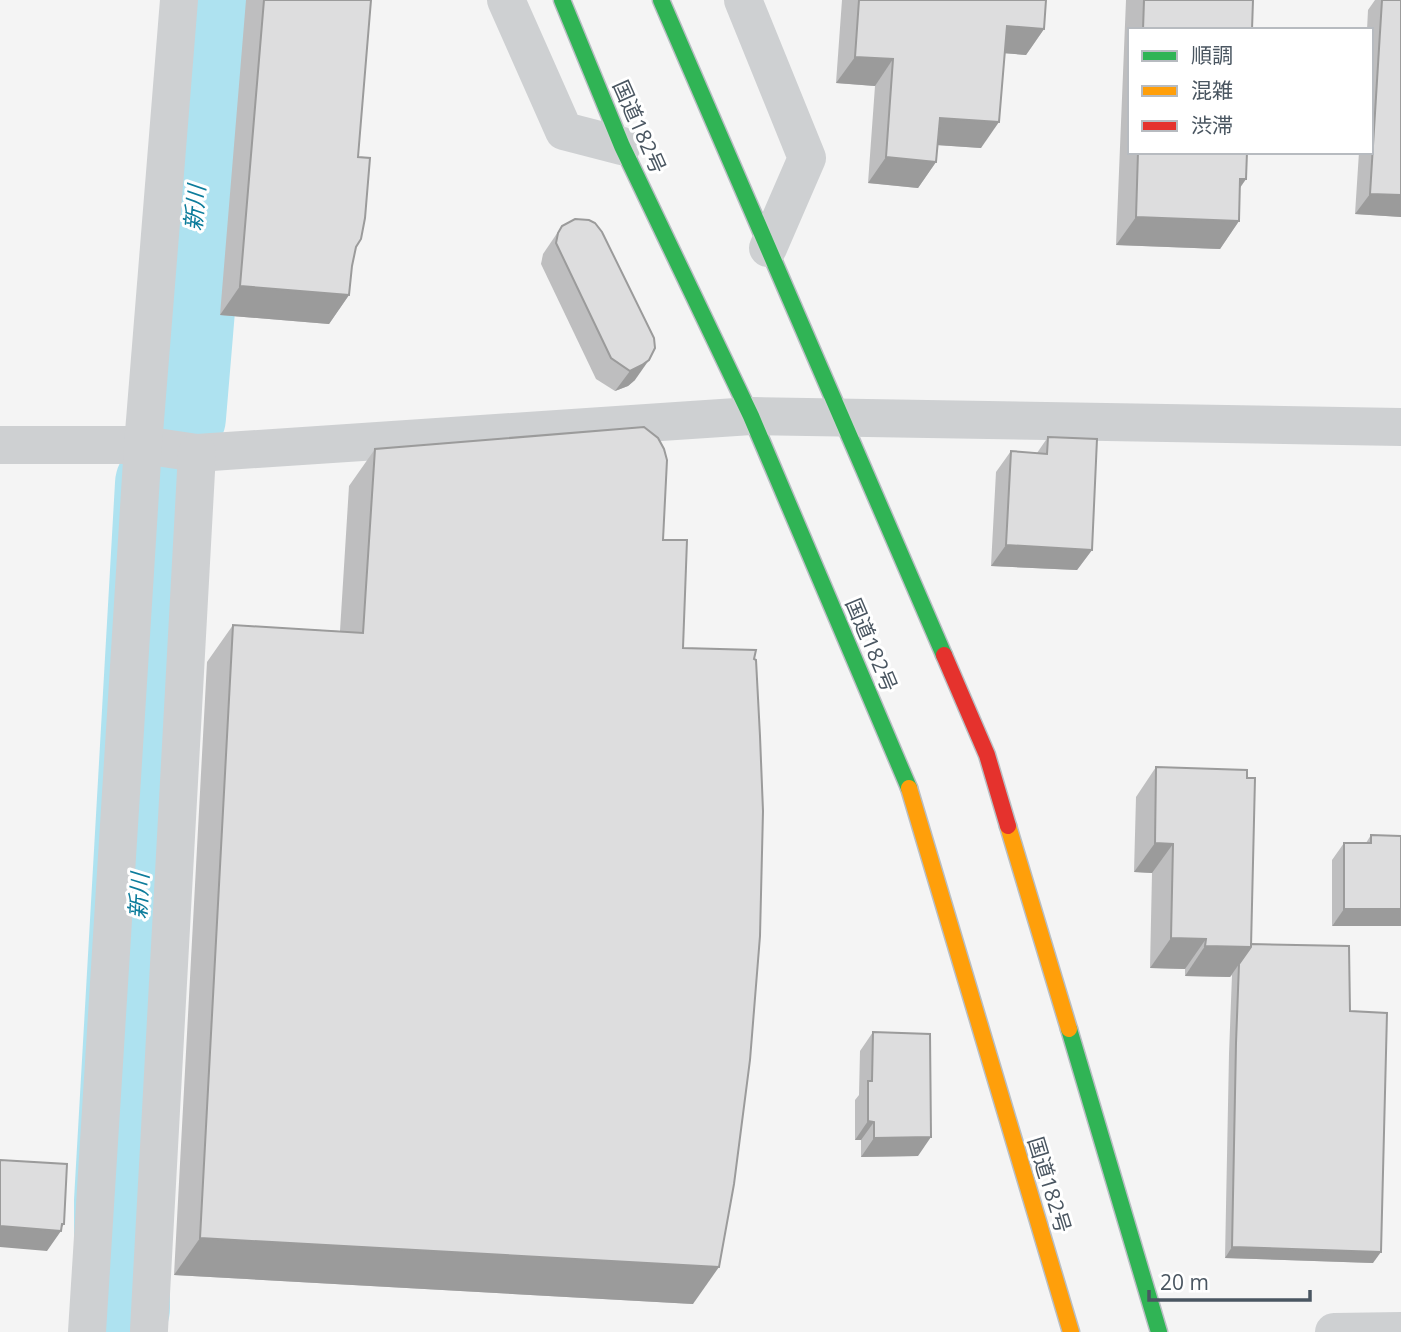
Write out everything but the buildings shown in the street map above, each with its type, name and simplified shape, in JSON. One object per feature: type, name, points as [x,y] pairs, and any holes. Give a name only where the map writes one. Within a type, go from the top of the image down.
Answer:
[{"type":"highway","name":"国道182号","points":[[562,0],[622,146],[751,416],[908,784],[1071,1332]]},
{"type":"highway","points":[[661,0],[987,755],[1159,1332]]},
{"type":"street","points":[[87,1332],[143,445],[179,0]]},
{"type":"street","points":[[506,0],[564,131],[622,146]]},
{"type":"street","points":[[743,0],[807,158],[768,248]]},
{"type":"street","points":[[0,445],[143,445],[197,453],[751,416],[1401,427]]},
{"type":"street","points":[[153,1331],[197,453]]},
{"type":"street","points":[[1334,1332],[1401,1331]]},
{"type":"waterway","name":"新川","points":[[178,417],[213,0]]},
{"type":"waterway","name":"新川","points":[[122,1308],[122,1201],[163,484]]},
{"type":"traffic: fast","points":[[562,0],[622,146],[751,416],[909,788]]},
{"type":"traffic: fast","points":[[661,0],[944,655]]},
{"type":"traffic: fast","points":[[1069,1029],[1159,1332]]},
{"type":"traffic: slow","points":[[909,788],[1071,1332]]},
{"type":"traffic: slow","points":[[1008,826],[1069,1029]]},
{"type":"traffic: jam","points":[[944,655],[987,755],[1008,826]]}]
